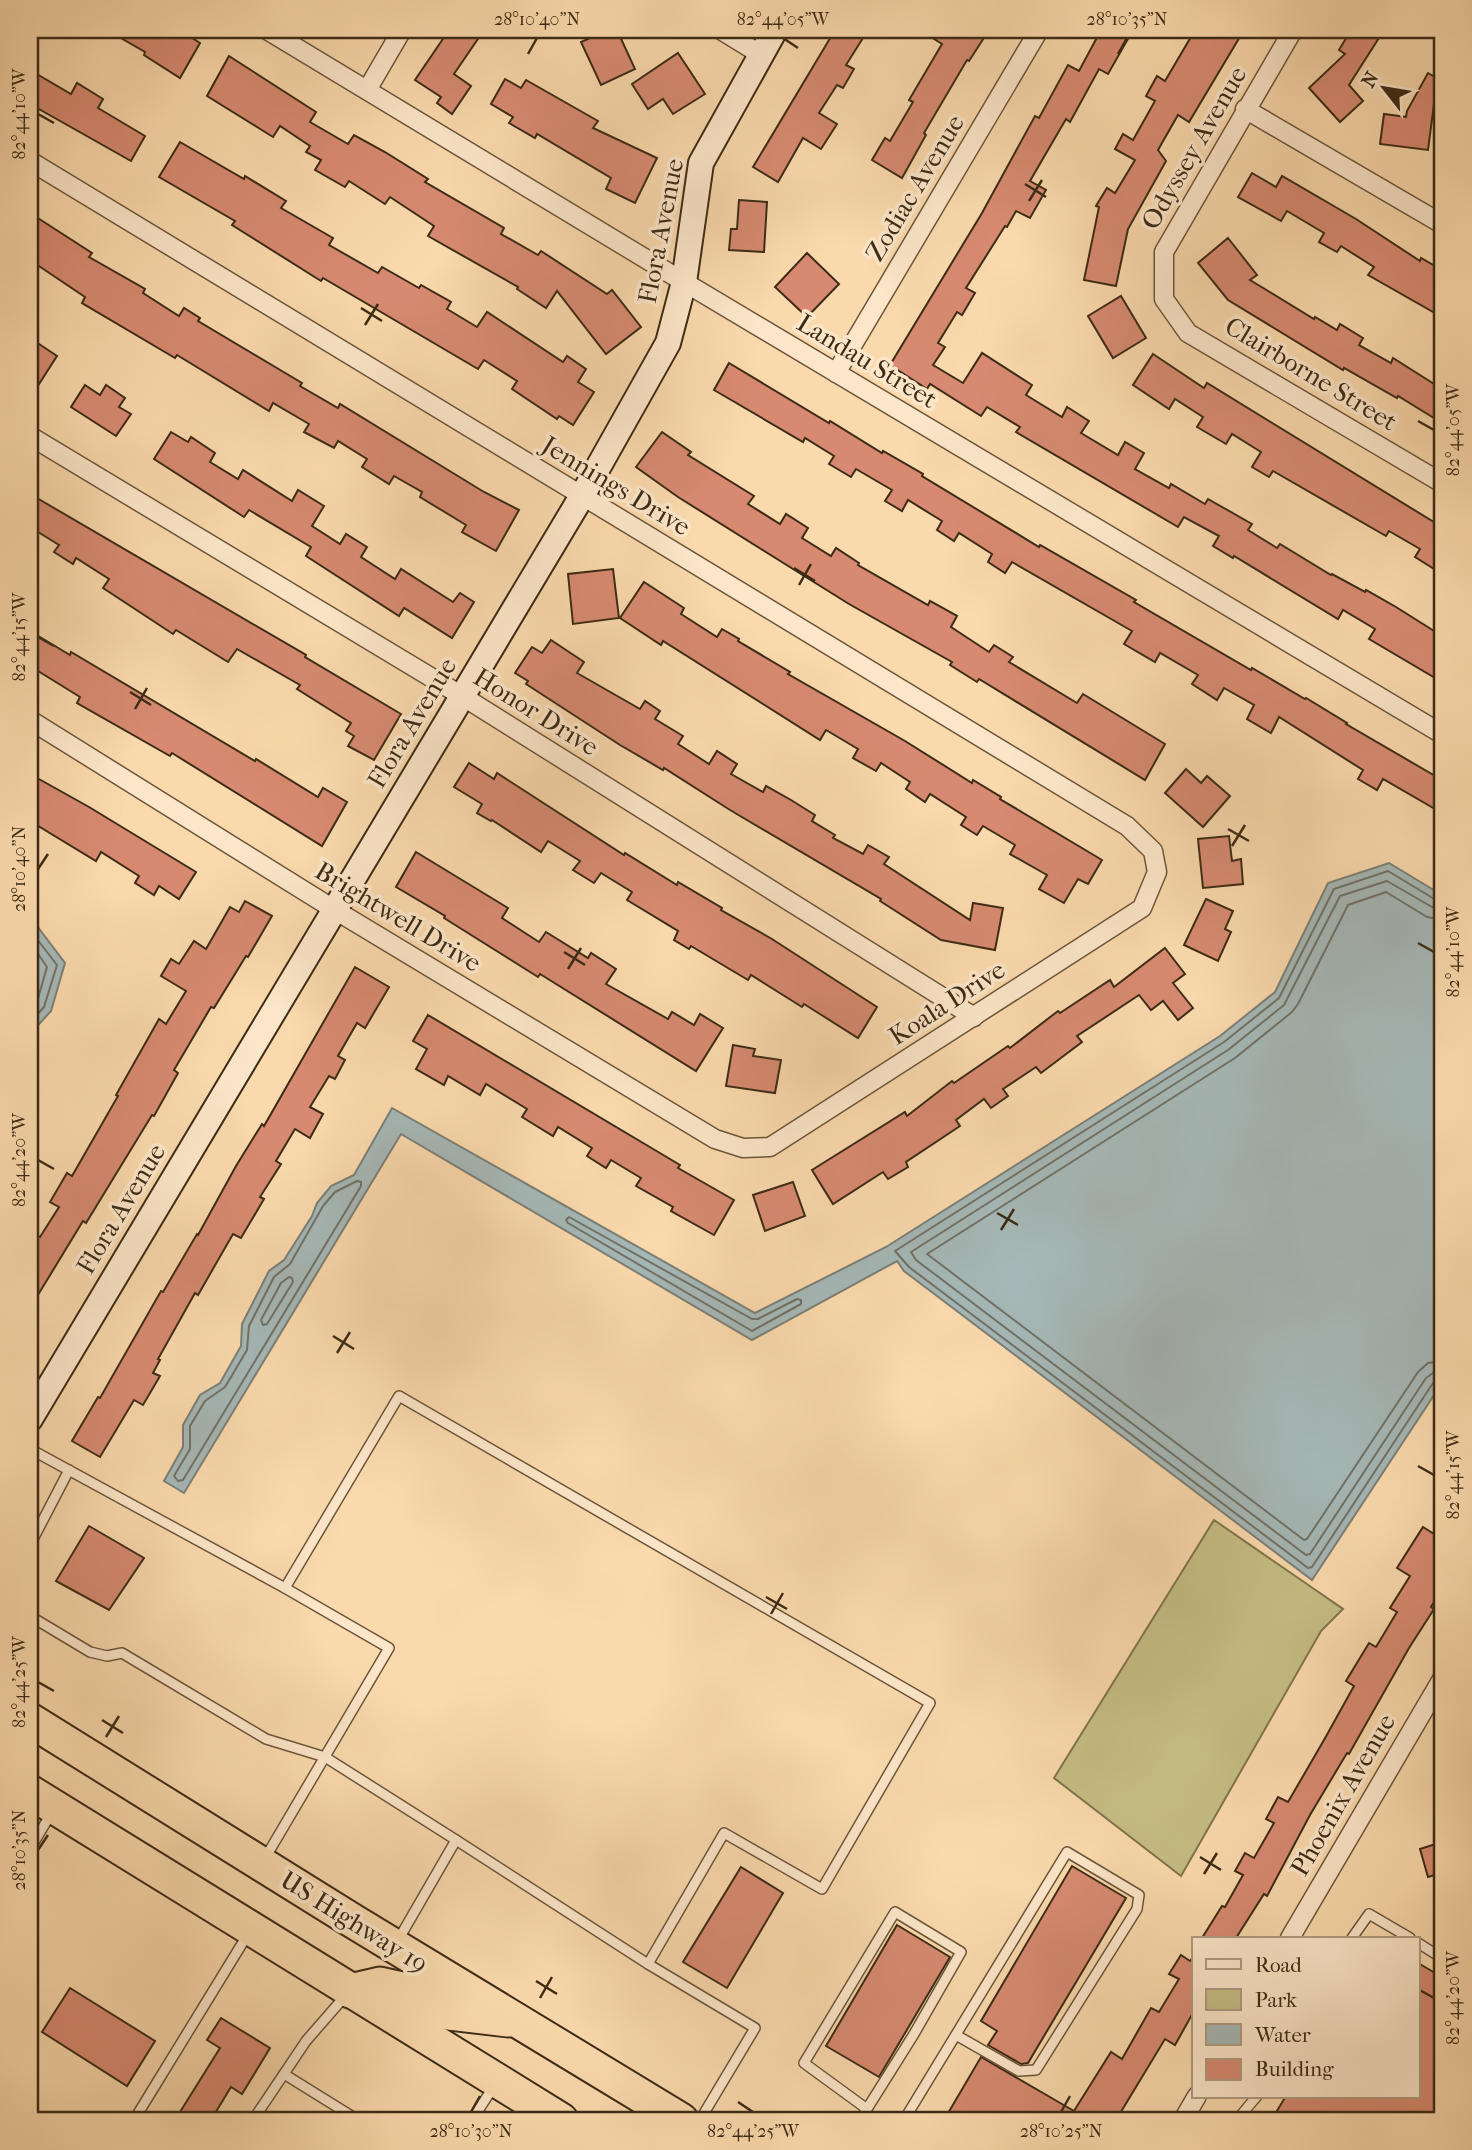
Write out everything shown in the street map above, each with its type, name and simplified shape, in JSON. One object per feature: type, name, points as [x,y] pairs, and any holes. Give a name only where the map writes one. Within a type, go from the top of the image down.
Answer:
[{"type":"highway","name":"US Highway 19","points":[[30,1720],[395,1947],[681,2120]]},
{"type":"highway","points":[[42,1800],[561,2120]]},
{"type":"highway","points":[[349,1991],[380,1984],[407,1990],[449,2013],[517,2021]]},
{"type":"street","name":"Landau Street","points":[[267,30],[1442,734]]},
{"type":"street","points":[[367,90],[402,30]]},
{"type":"street","points":[[721,30],[760,54]]},
{"type":"street","name":"Flora Avenue","points":[[30,1419],[582,496],[668,344],[684,282],[701,163],[775,30]]},
{"type":"street","name":"Zodiac Avenue","points":[[836,373],[1040,30]]},
{"type":"street","name":"Odyssey Avenue","points":[[1164,299],[1164,252],[1293,30]]},
{"type":"street","points":[[1245,109],[1440,219]]},
{"type":"street","name":"Jennings Drive","points":[[30,161],[1127,826],[1153,851],[1157,872]]},
{"type":"street","name":"Clairborne Street","points":[[1164,299],[1188,333],[1442,482]]},
{"type":"street","name":"Honor Drive","points":[[30,436],[462,696],[974,1017]]},
{"type":"street","name":"Brightwell Drive","points":[[30,720],[335,910],[715,1139],[743,1148]]},
{"type":"street","name":"Koala Drive","points":[[743,1148],[771,1147],[1142,908],[1157,872]]},
{"type":"street","name":"Phoenix Avenue","points":[[1291,1937],[1442,1679]]},
{"type":"street","points":[[1183,2120],[1196,2098]]},
{"type":"lane","points":[[285,1588],[399,1396],[930,1703],[822,1889],[724,1833],[648,1964]]},
{"type":"lane","points":[[30,1449],[389,1648],[261,1864]]},
{"type":"lane","points":[[30,1545],[69,1470]]},
{"type":"lane","points":[[30,1616],[90,1652],[107,1656],[122,1653],[134,1659],[266,1739],[325,1757],[648,1964],[755,2028],[700,2120]]},
{"type":"lane","points":[[30,1849],[42,1800]]},
{"type":"lane","points":[[395,1947],[456,1840]]},
{"type":"lane","points":[[904,2120],[1067,1852],[1139,1895],[1137,1909],[1036,2070],[1019,2071],[956,2035]]},
{"type":"lane","points":[[860,2120],[915,2034],[961,1952],[895,1912],[804,2063],[867,2109]]},
{"type":"lane","points":[[1353,1937],[1369,1914],[1407,1937]]},
{"type":"lane","points":[[134,2120],[250,1929]]},
{"type":"lane","points":[[1420,1944],[1442,1958]]},
{"type":"lane","points":[[253,2120],[306,2041],[349,1991]]},
{"type":"lane","points":[[284,2074],[358,2120]]},
{"type":"lane","points":[[472,2120],[497,2081]]},
{"type":"lane","points":[[1237,2120],[1255,2098]]},
{"type":"green space","points":[[1214,1520],[1343,1609],[1321,1631],[1181,1876],[1054,1778]]},
{"type":"water","points":[[1389,863],[1442,895],[1442,1383],[1312,1580],[904,1271],[897,1261],[752,1340],[401,1134],[184,1493],[164,1481],[183,1447],[183,1425],[200,1395],[220,1383],[241,1346],[242,1324],[269,1271],[284,1260],[312,1216],[317,1203],[331,1186],[354,1175],[392,1108],[755,1313],[886,1247],[1220,1036],[1275,992],[1328,883]]},
{"type":"water","points":[[30,922],[37,926],[65,963],[51,1011],[30,1034]]},
{"type":"building","points":[[107,30],[180,30],[200,43],[180,78],[144,55],[145,52]]},
{"type":"building","points":[[449,30],[484,30],[454,74],[471,86],[452,114],[437,103],[441,97],[415,80]]},
{"type":"building","points":[[608,30],[617,30],[635,69],[601,85],[581,42]]},
{"type":"building","points":[[835,30],[868,30],[846,65],[854,69],[843,88],[837,85],[819,113],[837,124],[821,149],[803,138],[778,182],[753,167]]},
{"type":"building","points":[[920,30],[989,30],[969,61],[967,60],[924,133],[926,135],[902,178],[872,160],[885,138],[890,141],[913,102],[909,100],[942,44]]},
{"type":"building","points":[[1101,30],[1133,30],[1108,74],[1099,69],[1070,122],[1066,119],[1030,181],[1046,190],[1030,218],[1016,211],[1007,227],[1005,226],[966,288],[975,293],[962,315],[957,312],[938,343],[945,347],[933,365],[963,383],[982,353],[1032,385],[1026,395],[1062,417],[1067,407],[1089,421],[1081,433],[1118,455],[1125,442],[1144,453],[1135,469],[1169,488],[1171,484],[1205,504],[1208,499],[1252,524],[1248,530],[1277,548],[1280,544],[1331,575],[1396,607],[1442,636],[1442,682],[1369,639],[1375,629],[1343,610],[1338,619],[1213,546],[1219,536],[1184,517],[1178,527],[1016,432],[1020,427],[987,407],[981,416],[930,384],[927,389],[890,365],[982,213],[1035,116],[1039,118],[1068,65],[1079,71]]},
{"type":"building","points":[[1195,30],[1244,30],[1189,122],[1178,115],[1158,150],[1166,161],[1128,229],[1116,286],[1084,280],[1099,207],[1096,206],[1107,188],[1115,193],[1135,160],[1115,149],[1123,134],[1133,140],[1155,101],[1146,96],[1157,76],[1165,81]]},
{"type":"building","points":[[1351,30],[1384,30],[1349,85],[1363,101],[1340,122],[1309,88],[1345,54],[1339,50]]},
{"type":"building","points":[[678,53],[705,94],[673,114],[663,99],[648,109],[632,84]]},
{"type":"building","points":[[229,56],[316,112],[310,122],[348,144],[354,135],[385,152],[428,179],[425,182],[504,228],[501,234],[538,255],[541,251],[607,294],[612,290],[641,327],[606,354],[557,291],[546,308],[517,289],[518,287],[428,236],[434,226],[390,197],[385,204],[349,181],[345,187],[315,170],[321,160],[306,152],[310,146],[280,126],[273,137],[207,96]]},
{"type":"building","points":[[30,70],[71,94],[77,83],[103,99],[98,108],[145,136],[131,161],[30,104]]},
{"type":"building","points":[[1428,73],[1442,81],[1442,109],[1434,104],[1428,150],[1380,144],[1384,114],[1406,117]]},
{"type":"building","points":[[505,79],[521,88],[526,80],[598,121],[593,128],[657,158],[635,203],[606,189],[611,178],[537,134],[535,138],[509,123],[513,117],[491,104]]},
{"type":"building","points":[[180,142],[286,201],[281,208],[333,238],[329,245],[378,273],[382,267],[419,288],[421,285],[451,302],[447,309],[477,327],[487,312],[563,362],[567,356],[586,369],[578,382],[594,392],[573,425],[559,416],[557,419],[512,389],[517,381],[484,360],[478,369],[323,278],[321,281],[232,225],[235,221],[159,177]]},
{"type":"building","points":[[1252,173],[1276,187],[1282,176],[1356,219],[1420,261],[1421,258],[1442,270],[1442,317],[1368,275],[1374,267],[1341,246],[1337,252],[1319,242],[1324,233],[1287,211],[1281,221],[1238,197]]},
{"type":"building","points":[[739,200],[767,202],[764,252],[729,250],[731,229],[737,229]]},
{"type":"building","points":[[30,213],[92,253],[89,257],[145,289],[143,293],[179,316],[184,308],[200,318],[198,321],[302,383],[300,386],[338,408],[340,404],[484,492],[519,510],[496,551],[462,532],[466,525],[420,497],[422,492],[394,476],[389,484],[362,467],[367,459],[338,441],[334,448],[304,432],[309,424],[273,403],[269,411],[177,355],[175,358],[82,303],[85,297],[30,260]]},
{"type":"building","points":[[1228,238],[1257,275],[1250,280],[1314,319],[1315,317],[1337,330],[1340,324],[1363,338],[1359,345],[1391,363],[1393,358],[1442,389],[1442,423],[1398,396],[1397,398],[1344,368],[1343,370],[1228,300],[1198,263]]},
{"type":"building","points":[[807,253],[839,284],[807,317],[775,287]]},
{"type":"building","points":[[1121,296],[1146,338],[1113,358],[1088,316]]},
{"type":"building","points":[[30,338],[57,356],[30,398]]},
{"type":"building","points":[[1153,354],[1204,388],[1207,383],[1442,527],[1442,574],[1415,557],[1420,549],[1389,531],[1386,536],[1273,471],[1269,477],[1252,467],[1261,452],[1232,434],[1226,444],[1197,427],[1203,417],[1175,399],[1169,409],[1133,385]]},
{"type":"building","points":[[729,363],[829,423],[830,421],[923,474],[922,476],[1039,547],[1040,545],[1136,600],[1134,602],[1251,670],[1252,668],[1306,698],[1442,780],[1442,813],[1383,779],[1377,790],[1358,779],[1363,770],[1279,717],[1271,733],[1247,719],[1254,705],[1224,688],[1217,700],[1192,684],[1198,675],[1160,653],[1155,662],[1124,644],[1132,631],[1012,562],[1005,573],[988,562],[992,554],[959,533],[954,541],[937,530],[942,521],[908,500],[902,511],[885,501],[892,490],[856,469],[851,477],[829,464],[834,456],[805,438],[803,442],[714,390]]},
{"type":"building","points":[[85,385],[100,395],[106,385],[125,398],[119,407],[131,414],[116,436],[71,407]]},
{"type":"building","points":[[171,432],[188,442],[191,437],[215,453],[210,462],[238,479],[243,470],[292,501],[298,490],[324,506],[312,526],[340,544],[346,534],[367,547],[361,557],[395,579],[401,569],[453,602],[460,593],[474,602],[452,638],[404,608],[399,616],[306,556],[311,547],[249,510],[244,517],[154,459]]},
{"type":"building","points":[[662,432],[691,452],[688,455],[754,496],[748,504],[780,524],[786,514],[808,528],[802,538],[831,556],[836,548],[859,563],[858,565],[928,605],[930,601],[957,616],[951,627],[989,652],[994,645],[1013,657],[1009,662],[1077,703],[1083,694],[1165,744],[1145,780],[979,679],[977,682],[950,665],[952,662],[849,604],[678,497],[636,467]]},
{"type":"building","points":[[30,494],[306,655],[305,657],[401,714],[374,760],[348,746],[354,736],[346,731],[351,723],[297,689],[300,685],[237,649],[228,662],[176,630],[173,634],[103,588],[109,579],[76,558],[73,564],[54,552],[59,545],[30,527]]},
{"type":"building","points":[[613,569],[619,618],[573,624],[568,574]]},
{"type":"building","points":[[644,582],[684,608],[681,614],[717,637],[722,629],[790,672],[788,674],[972,783],[973,780],[1102,860],[1088,884],[1078,879],[1064,903],[1039,889],[1047,875],[1010,854],[1015,845],[983,826],[977,835],[961,825],[966,817],[930,794],[925,802],[906,789],[910,782],[881,763],[876,771],[853,758],[858,749],[826,730],[820,740],[663,641],[661,645],[620,618]]},
{"type":"building","points":[[30,631],[70,655],[71,652],[318,797],[323,788],[347,802],[322,846],[172,753],[170,756],[77,703],[80,697],[30,666]]},
{"type":"building","points":[[551,640],[584,662],[577,673],[640,709],[645,701],[660,711],[655,719],[683,736],[678,744],[709,764],[717,751],[737,764],[731,774],[763,792],[766,786],[791,800],[815,815],[812,821],[835,835],[833,838],[863,854],[868,845],[889,857],[884,864],[970,920],[973,903],[1003,908],[995,950],[941,940],[880,901],[881,899],[664,768],[663,770],[620,745],[526,684],[528,681],[515,673],[532,647],[542,653]]},
{"type":"building","points":[[469,763],[494,779],[497,773],[624,855],[625,853],[677,885],[678,882],[722,908],[721,910],[772,939],[877,1007],[858,1038],[751,975],[748,980],[691,946],[689,949],[674,940],[678,931],[627,900],[632,892],[601,873],[594,883],[573,870],[580,861],[548,841],[541,852],[477,813],[482,804],[454,787]]},
{"type":"building","points":[[1186,769],[1201,783],[1207,776],[1230,796],[1203,827],[1165,793]]},
{"type":"building","points":[[30,774],[196,872],[179,899],[159,886],[154,895],[135,883],[139,876],[101,852],[96,861],[30,821]]},
{"type":"building","points":[[1229,836],[1232,861],[1241,859],[1243,884],[1203,888],[1198,839]]},
{"type":"building","points":[[416,852],[508,908],[502,918],[539,942],[546,932],[588,958],[591,953],[616,969],[606,984],[668,1019],[672,1012],[694,1025],[700,1014],[723,1028],[696,1071],[540,974],[538,977],[396,887]]},
{"type":"building","points":[[1206,899],[1233,911],[1225,929],[1231,932],[1218,961],[1184,945]]},
{"type":"building","points":[[245,901],[272,916],[214,1008],[211,1007],[174,1070],[178,1073],[154,1116],[152,1115],[86,1223],[83,1221],[30,1308],[30,1231],[40,1237],[59,1207],[50,1202],[67,1173],[72,1176],[159,1019],[166,1024],[186,991],[161,976],[171,959],[179,964],[194,941],[206,949],[230,907],[239,912]]},
{"type":"building","points":[[1165,948],[1185,974],[1173,983],[1193,1008],[1178,1020],[1163,1001],[1151,1010],[1139,995],[1077,1036],[1082,1042],[1041,1073],[1036,1067],[1003,1089],[1008,1096],[991,1108],[984,1099],[956,1120],[960,1126],[906,1162],[908,1167],[888,1179],[883,1172],[833,1204],[812,1170],[905,1112],[907,1116],[952,1081],[954,1083],[1008,1046],[1010,1048],[1058,1011],[1060,1013],[1110,980],[1114,987]]},
{"type":"building","points":[[355,967],[389,987],[365,1028],[357,1023],[338,1056],[345,1060],[335,1079],[329,1076],[310,1107],[323,1114],[310,1138],[295,1129],[276,1161],[281,1164],[260,1197],[264,1199],[241,1238],[233,1234],[198,1295],[195,1293],[158,1359],[160,1360],[153,1373],[160,1376],[143,1405],[134,1400],[100,1457],[72,1441],[98,1397],[100,1398],[161,1291],[163,1292],[198,1235],[236,1166],[262,1124],[264,1126]]},
{"type":"building","points":[[428,1015],[734,1200],[714,1235],[671,1211],[673,1207],[636,1186],[641,1178],[611,1160],[606,1168],[587,1156],[592,1148],[558,1127],[553,1136],[522,1117],[527,1109],[486,1084],[480,1095],[448,1076],[444,1085],[416,1069],[427,1049],[413,1041]]},
{"type":"building","points":[[733,1045],[755,1049],[753,1056],[781,1060],[775,1093],[726,1086]]},
{"type":"building","points":[[793,1182],[805,1216],[765,1231],[753,1195]]},
{"type":"building","points":[[89,1526],[144,1558],[109,1610],[56,1581]]},
{"type":"building","points":[[1423,1527],[1442,1539],[1442,1589],[1431,1607],[1434,1609],[1310,1815],[1267,1896],[1264,1894],[1237,1937],[1203,1937],[1222,1906],[1225,1907],[1243,1875],[1235,1871],[1245,1853],[1254,1858],[1274,1823],[1266,1819],[1278,1797],[1288,1802],[1324,1740],[1354,1686],[1346,1681],[1369,1643],[1376,1647],[1397,1612],[1390,1608],[1410,1576],[1397,1568]]},
{"type":"building","points":[[1442,1842],[1442,1873],[1428,1877],[1420,1849]]},
{"type":"building","points":[[1072,1866],[1126,1898],[1028,2063],[1021,2064],[988,2045],[997,2031],[981,2021]]},
{"type":"building","points":[[741,1867],[783,1893],[727,1988],[683,1962]]},
{"type":"building","points":[[897,1925],[950,1957],[879,2077],[826,2046]]},
{"type":"building","points":[[1181,1955],[1190,1961],[1192,1958],[1192,2015],[1175,2045],[1165,2039],[1116,2120],[944,2120],[981,2057],[1074,2111],[1111,2052],[1122,2059],[1151,2008],[1159,2012],[1179,1979],[1169,1974]]},
{"type":"building","points":[[1420,1964],[1442,1977],[1442,2104],[1433,2120],[1286,2120],[1275,2114],[1285,2098],[1420,2098]]},
{"type":"building","points":[[70,1988],[155,2041],[127,2086],[42,2032]]},
{"type":"building","points":[[221,2018],[270,2048],[242,2094],[231,2087],[211,2120],[175,2120],[220,2048],[207,2040]]}]
